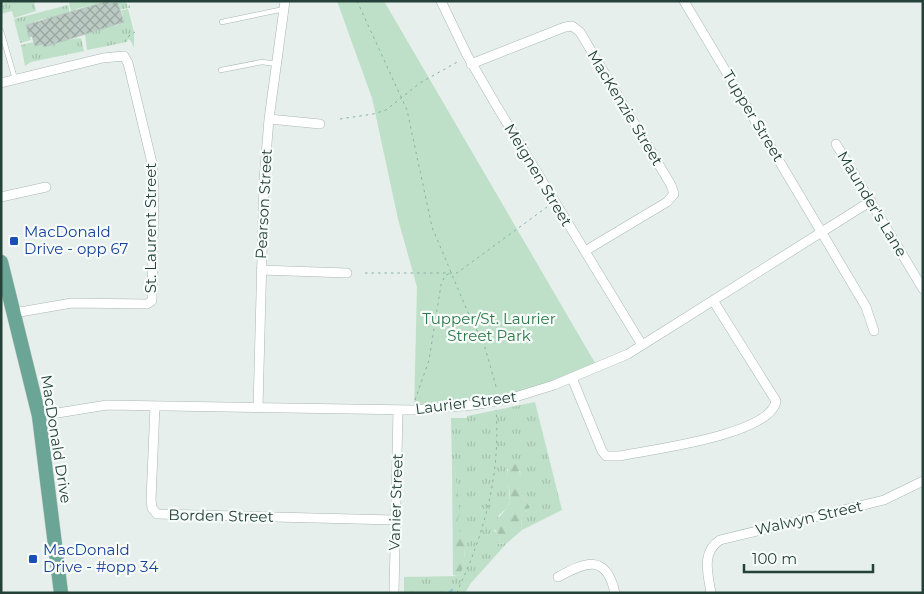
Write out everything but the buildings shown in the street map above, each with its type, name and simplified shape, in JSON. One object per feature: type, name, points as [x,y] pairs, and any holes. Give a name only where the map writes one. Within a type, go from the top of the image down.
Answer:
[{"type":"main road","name":"MacDonald Drive","points":[[1,262],[39,416],[61,593]]},
{"type":"street","name":"Meignen Street","points":[[441,1],[472,64],[642,345]]},
{"type":"street","name":"Tupper Street","points":[[684,1],[866,307],[874,331]]},
{"type":"street","name":"Pearson Street","points":[[258,408],[264,180],[269,119],[284,5]]},
{"type":"street","name":"MacKenzie Street","points":[[472,64],[565,28],[572,26],[580,32],[671,185],[674,194],[667,202],[585,251]]},
{"type":"street","name":"St. Laurent Street","points":[[1,83],[103,58],[124,56],[128,63],[146,134],[152,163],[154,190],[152,301],[142,304],[72,302],[14,313]]},
{"type":"street","points":[[269,119],[320,124]]},
{"type":"street","name":"Maunder's Lane","points":[[836,144],[923,289]]},
{"type":"street","points":[[1,197],[46,187]]},
{"type":"street","name":"Laurier Street","points":[[39,416],[89,406],[398,410],[496,402],[533,392],[613,361],[714,302],[871,201]]},
{"type":"street","points":[[262,270],[347,272]]},
{"type":"street","points":[[572,378],[602,451],[606,456],[713,439],[740,429],[772,411],[776,400],[714,302]]},
{"type":"street","name":"Borden Street","points":[[154,406],[151,500],[152,508],[157,514],[396,520]]},
{"type":"street","name":"Vanier Street","points":[[394,593],[398,410]]},
{"type":"street","name":"Walwyn Street","points":[[711,593],[708,555],[713,544],[720,540],[884,500],[923,481]]},
{"type":"street","points":[[558,577],[580,565],[593,563],[604,568],[611,578],[615,593]]},
{"type":"lane","points":[[222,22],[284,5]]},
{"type":"lane","points":[[1,31],[15,79]]},
{"type":"lane","points":[[222,70],[262,62],[277,64]]},
{"type":"path","points":[[129,8],[130,1]]},
{"type":"path","points":[[358,1],[402,98],[411,123],[428,212],[440,248],[484,344],[497,390]]},
{"type":"path","points":[[125,42],[126,38],[135,32]]},
{"type":"path","points":[[340,119],[374,114],[386,110],[420,83],[460,61]]},
{"type":"path","points":[[366,273],[458,273],[548,207]]},
{"type":"path","points":[[415,400],[429,360],[441,286],[445,276],[451,273]]},
{"type":"path","points":[[457,593],[472,559],[491,494],[498,442],[496,410]]},
{"type":"green space","points":[[1,1],[34,1],[36,11],[14,18],[12,11],[1,14]]},
{"type":"green space","points":[[69,1],[108,1],[76,9],[76,11],[71,13]]},
{"type":"green space","points":[[108,1],[126,1],[128,8],[119,10],[117,2],[109,4]]},
{"type":"green space","name":"Tupper/St. Laurier Street Park","points":[[337,1],[384,1],[598,368],[533,392],[414,410],[417,287],[398,219],[372,98]]},
{"type":"green space","points":[[68,5],[70,15],[42,19],[26,25],[31,40],[20,43],[14,19]]},
{"type":"green space","points":[[128,9],[134,32],[134,48],[128,39],[127,42],[87,50],[85,34],[96,31],[96,29],[124,22],[122,12],[119,11]]},
{"type":"green space","points":[[81,38],[84,51],[31,62],[25,66],[21,45],[34,42],[35,46],[43,44],[44,47],[53,45],[52,42]]},
{"type":"green space","points":[[535,402],[562,510],[522,530],[521,516],[530,507],[522,495],[520,471],[507,469],[510,501],[507,508],[499,515],[494,531],[499,534],[500,540],[497,544],[507,543],[471,583],[465,593],[404,593],[404,577],[457,576],[461,574],[465,553],[456,523],[458,504],[455,470],[452,466],[451,418],[467,418],[467,416]]},
{"type":"green space","points":[[512,462],[517,464],[523,483],[522,495],[530,507],[521,516],[522,530],[507,543],[496,544],[500,540],[499,535],[492,526],[505,510],[510,500],[507,476]]},
{"type":"green space","points":[[452,466],[455,470],[460,514],[456,523],[464,547],[461,574],[457,576],[453,575]]},
{"type":"waterway","points":[[449,593],[452,590]]},
{"type":"place","name":"MacDonald Drive - opp 67","points":[[14,241]]},
{"type":"place","name":"MacDonald Drive - #opp 34","points":[[33,559]]}]
